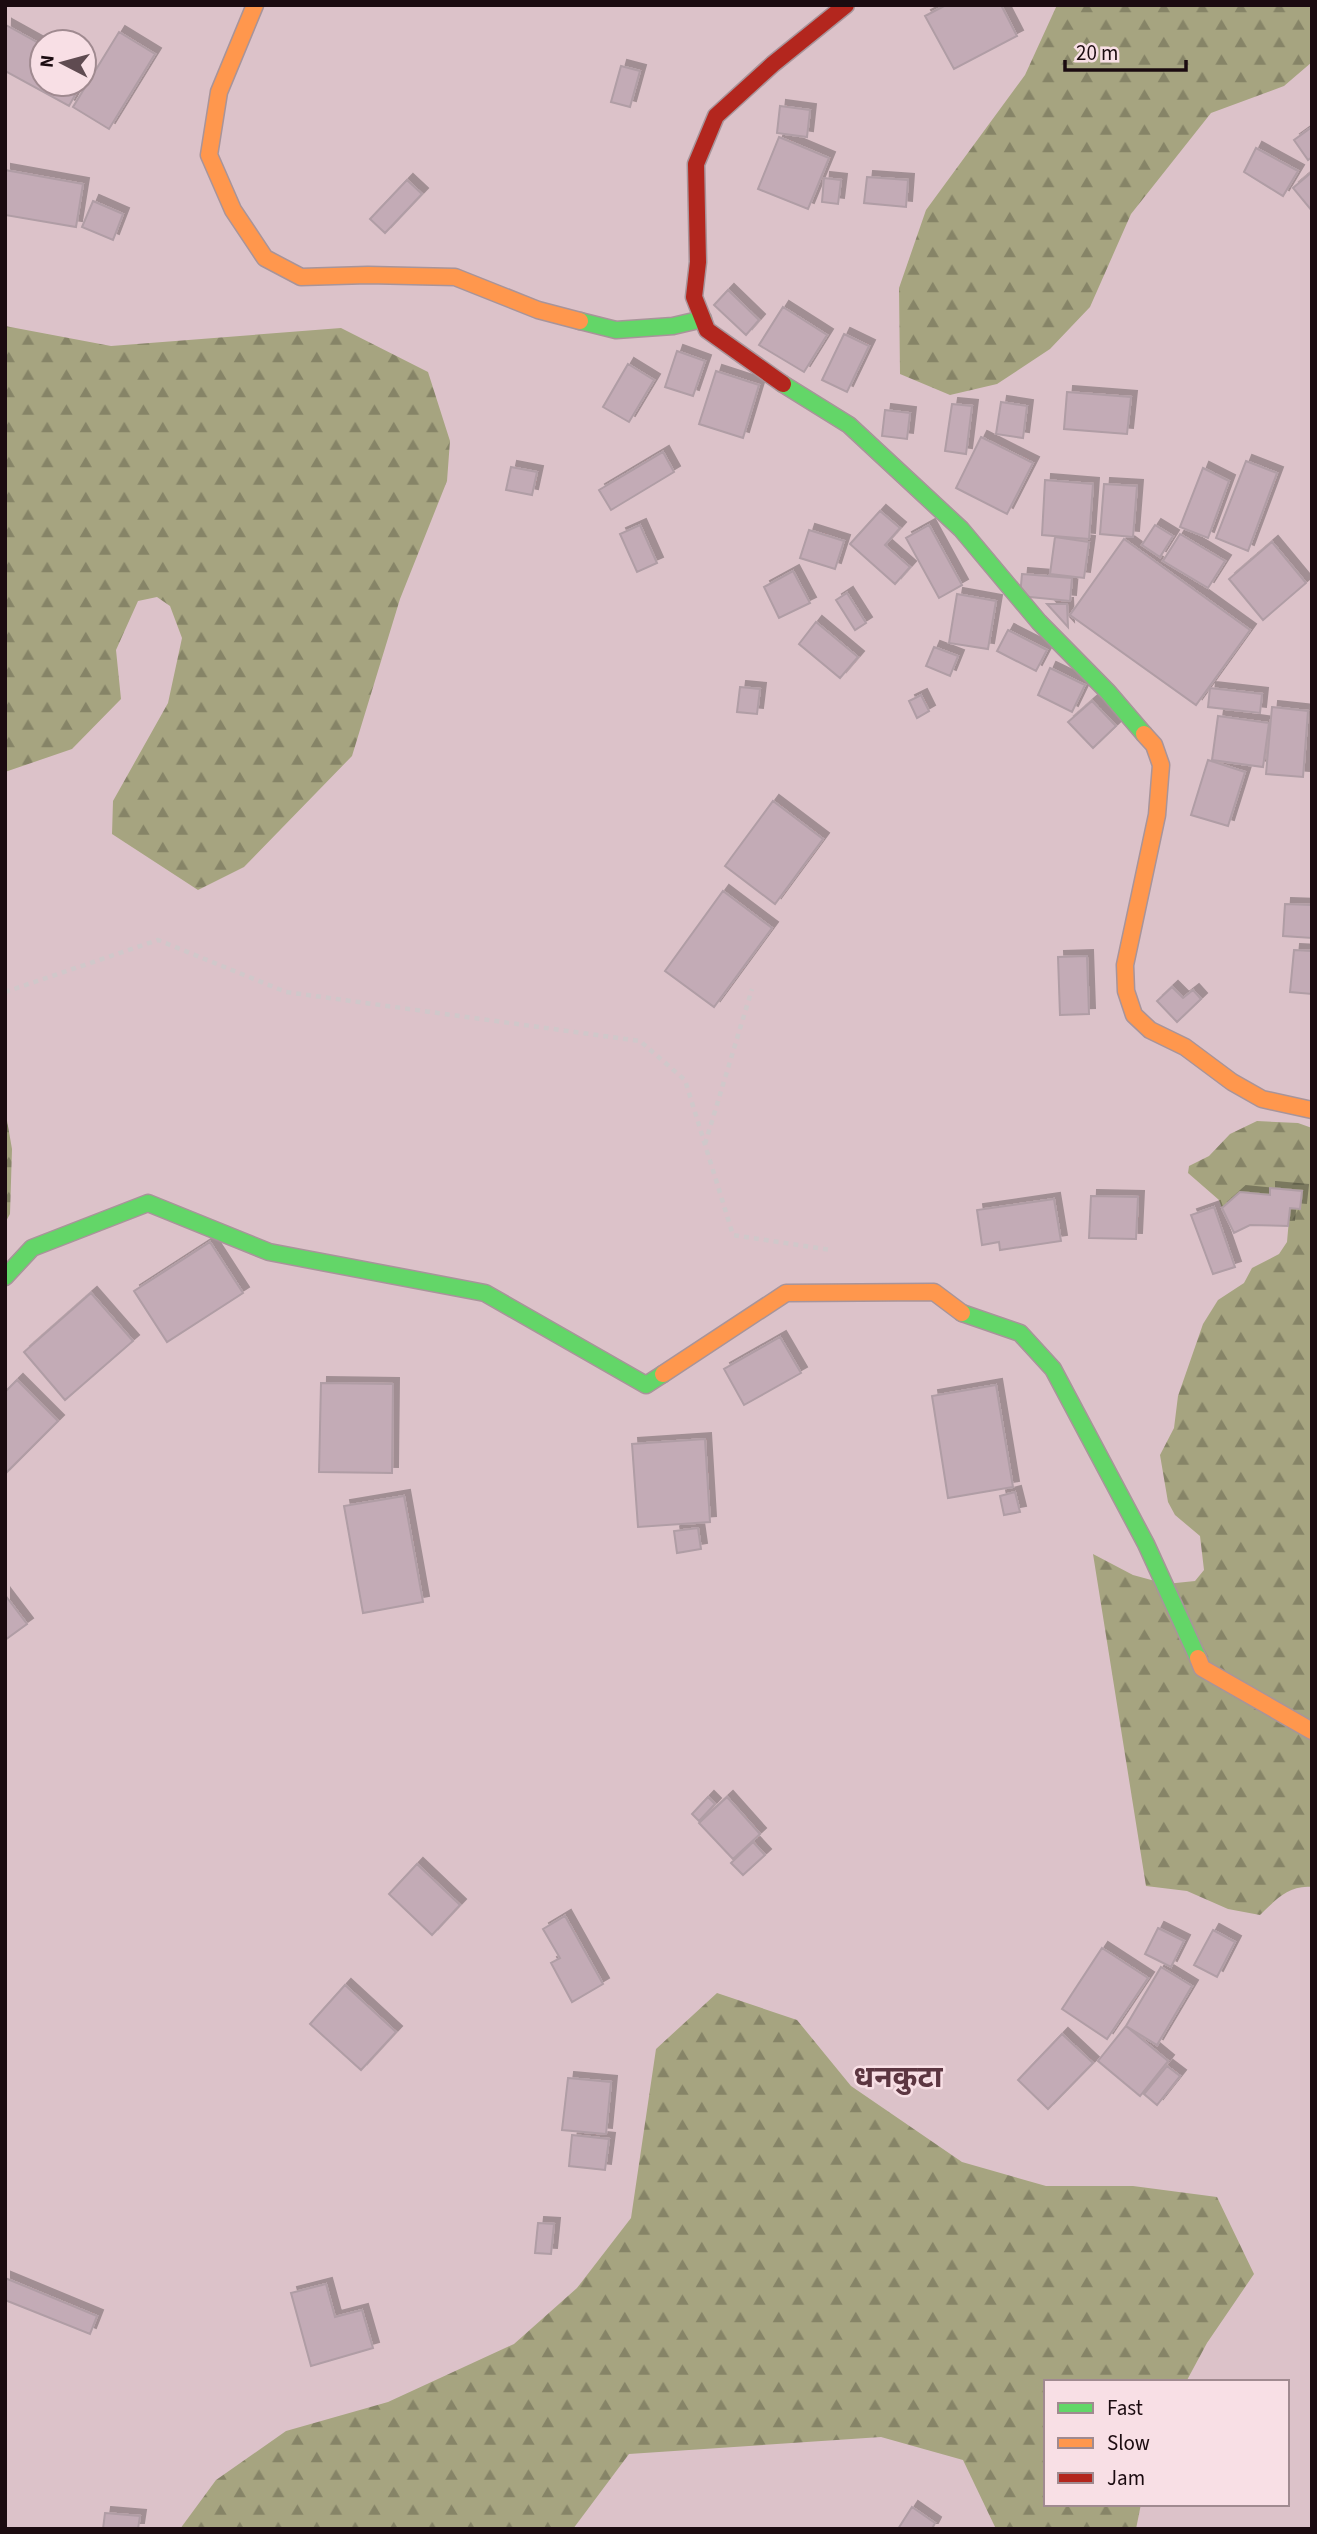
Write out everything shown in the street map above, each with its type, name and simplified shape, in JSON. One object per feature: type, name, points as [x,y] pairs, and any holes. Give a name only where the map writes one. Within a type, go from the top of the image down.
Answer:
[{"type":"street","points":[[255,5],[219,92],[209,155],[233,210],[265,258],[301,277],[455,277],[538,310],[616,330],[673,326],[703,319]]},
{"type":"street","points":[[846,5],[773,64],[716,116],[696,164],[698,262],[694,297],[707,330],[791,390],[849,425],[951,520],[1039,622],[1108,692],[1154,745],[1161,765],[1157,815],[1125,965],[1126,991],[1134,1015],[1150,1030],[1185,1047],[1232,1082],[1262,1099],[1312,1110]]},
{"type":"street","points":[[5,1277],[32,1248],[148,1203],[269,1252],[485,1293],[646,1385],[786,1293],[934,1292],[964,1315],[1020,1333],[1054,1369],[1146,1544],[1202,1668],[1312,1731]]},
{"type":"path","points":[[5,992],[158,940],[286,992],[640,1041],[685,1080],[733,1235],[835,1250]]},
{"type":"path","points":[[705,1145],[752,989]]},
{"type":"green space","points":[[1057,5],[1312,5],[1312,62],[1284,86],[1211,113],[1131,214],[1090,307],[1050,349],[997,384],[950,395],[900,374],[899,288],[926,210],[1025,75]]},
{"type":"green space","points":[[5,326],[111,346],[341,328],[428,372],[450,441],[447,481],[400,599],[352,756],[244,867],[198,890],[112,834],[113,801],[168,703],[182,638],[170,606],[157,597],[138,601],[116,650],[121,699],[72,749],[5,772]]},
{"type":"green space","points":[[5,1109],[12,1149],[10,1214],[5,1223]]},
{"type":"green space","points":[[1257,1121],[1298,1123],[1312,1128],[1312,1887],[1289,1891],[1260,1915],[1228,1909],[1187,1891],[1146,1886],[1093,1554],[1133,1575],[1166,1584],[1195,1581],[1204,1570],[1200,1536],[1175,1515],[1168,1502],[1160,1455],[1174,1428],[1178,1396],[1203,1324],[1218,1300],[1244,1283],[1252,1268],[1279,1254],[1287,1242],[1290,1208],[1300,1209],[1302,1191],[1271,1188],[1270,1195],[1240,1192],[1222,1208],[1219,1200],[1188,1173],[1189,1166],[1209,1156],[1230,1134]]},
{"type":"green space","points":[[717,1993],[797,2020],[851,2086],[962,2162],[1046,2186],[1133,2186],[1217,2197],[1254,2274],[1207,2343],[1187,2380],[1044,2380],[1044,2506],[1141,2506],[1136,2529],[996,2529],[963,2460],[881,2437],[629,2454],[573,2529],[180,2529],[216,2480],[286,2431],[388,2402],[514,2344],[577,2288],[631,2218],[656,2049]]},
{"type":"building","points":[[946,5],[1001,5],[1017,36],[954,69],[925,16]]},
{"type":"building","points":[[6,25],[28,37],[28,84],[5,71]]},
{"type":"building","points":[[119,32],[155,54],[109,129],[73,107],[79,98],[98,98],[98,66]]},
{"type":"building","points":[[621,66],[640,71],[630,107],[611,102]]},
{"type":"building","points":[[54,98],[73,98],[69,106]]},
{"type":"building","points":[[780,106],[810,110],[807,137],[777,133]]},
{"type":"building","points":[[1312,127],[1312,157],[1308,160],[1294,140]]},
{"type":"building","points":[[779,137],[829,158],[808,209],[758,189]]},
{"type":"building","points":[[1256,148],[1298,171],[1283,196],[1244,172]]},
{"type":"building","points":[[5,170],[83,184],[76,227],[5,215]]},
{"type":"building","points":[[1312,172],[1312,211],[1293,188]]},
{"type":"building","points":[[867,177],[908,180],[906,207],[864,203]]},
{"type":"building","points":[[824,178],[841,180],[838,204],[822,202]]},
{"type":"building","points":[[407,180],[422,194],[385,233],[370,219]]},
{"type":"building","points":[[93,201],[123,214],[113,240],[82,227]]},
{"type":"building","points":[[728,290],[759,320],[746,335],[714,305]]},
{"type":"building","points":[[783,307],[827,335],[804,372],[759,345]]},
{"type":"building","points":[[844,334],[869,346],[847,392],[822,380]]},
{"type":"building","points":[[677,351],[705,361],[693,396],[665,387]]},
{"type":"building","points":[[628,364],[654,380],[629,422],[603,407]]},
{"type":"building","points":[[716,371],[759,385],[743,438],[699,424]]},
{"type":"building","points":[[1067,392],[1131,397],[1127,434],[1064,429]]},
{"type":"building","points":[[1001,402],[1027,406],[1023,438],[996,434]]},
{"type":"building","points":[[952,404],[972,406],[966,454],[945,451]]},
{"type":"building","points":[[885,410],[910,413],[907,439],[882,436]]},
{"type":"building","points":[[981,437],[1033,463],[1007,514],[956,488]]},
{"type":"building","points":[[663,452],[674,472],[611,510],[599,490]]},
{"type":"building","points":[[1246,461],[1277,473],[1248,551],[1216,538]]},
{"type":"building","points":[[511,467],[537,472],[532,495],[506,490]]},
{"type":"building","points":[[1203,468],[1229,481],[1208,538],[1180,527]]},
{"type":"building","points":[[1045,480],[1093,484],[1089,539],[1042,535]]},
{"type":"building","points":[[1104,484],[1137,486],[1133,537],[1100,534]]},
{"type":"building","points":[[880,511],[900,528],[885,545],[910,567],[895,584],[850,544]]},
{"type":"building","points":[[640,525],[657,563],[637,572],[620,534]]},
{"type":"building","points":[[929,525],[962,585],[939,598],[906,538]]},
{"type":"building","points":[[1155,525],[1173,536],[1160,557],[1142,545]]},
{"type":"building","points":[[809,530],[844,541],[835,569],[800,558]]},
{"type":"building","points":[[1180,534],[1225,561],[1208,588],[1163,561]]},
{"type":"building","points":[[1055,537],[1089,542],[1084,578],[1050,574]]},
{"type":"building","points":[[1124,539],[1250,630],[1196,705],[1070,615]]},
{"type":"building","points":[[1272,542],[1306,583],[1263,620],[1229,579]]},
{"type":"building","points":[[793,571],[810,603],[779,618],[764,587]]},
{"type":"building","points":[[1022,574],[1072,578],[1070,601],[1020,596]]},
{"type":"building","points":[[847,593],[866,623],[855,630],[836,600]]},
{"type":"building","points":[[957,594],[996,601],[988,649],[949,643]]},
{"type":"building","points":[[1047,604],[1067,604],[1068,627]]},
{"type":"building","points":[[816,622],[858,657],[840,678],[799,644]]},
{"type":"building","points":[[1008,630],[1047,650],[1036,671],[997,651]]},
{"type":"building","points":[[934,647],[958,656],[950,676],[926,666]]},
{"type":"building","points":[[1050,668],[1085,685],[1072,712],[1038,695]]},
{"type":"building","points":[[740,687],[760,689],[757,714],[737,712]]},
{"type":"building","points":[[1210,688],[1262,694],[1260,713],[1208,707]]},
{"type":"building","points":[[921,695],[929,711],[917,718],[909,701]]},
{"type":"building","points":[[1092,701],[1116,726],[1093,748],[1068,722]]},
{"type":"building","points":[[1272,707],[1308,711],[1303,777],[1266,774]]},
{"type":"building","points":[[1218,716],[1269,723],[1263,767],[1212,760]]},
{"type":"building","points":[[1208,760],[1245,772],[1228,826],[1191,815]]},
{"type":"building","points":[[773,801],[823,839],[775,904],[725,866]]},
{"type":"building","points":[[723,891],[772,928],[714,1007],[665,971]]},
{"type":"building","points":[[1285,904],[1312,905],[1312,938],[1283,936]]},
{"type":"building","points":[[1294,950],[1312,951],[1312,994],[1290,992]]},
{"type":"building","points":[[1087,956],[1089,1014],[1060,1015],[1058,957]]},
{"type":"building","points":[[1172,987],[1183,998],[1193,990],[1201,999],[1177,1022],[1157,1001]]},
{"type":"building","points":[[1270,1188],[1302,1191],[1300,1209],[1290,1208],[1288,1226],[1250,1225],[1234,1233],[1222,1208],[1240,1192],[1270,1195]]},
{"type":"building","points":[[1091,1196],[1138,1197],[1136,1239],[1089,1238]]},
{"type":"building","points":[[1054,1199],[1061,1241],[1000,1250],[999,1242],[982,1245],[977,1210]]},
{"type":"building","points":[[1214,1207],[1235,1267],[1213,1274],[1191,1215]]},
{"type":"building","points":[[210,1242],[243,1293],[167,1342],[134,1291]]},
{"type":"building","points":[[91,1293],[133,1341],[65,1400],[24,1352]]},
{"type":"building","points":[[780,1337],[801,1373],[744,1405],[724,1369]]},
{"type":"building","points":[[17,1380],[58,1421],[5,1474],[5,1392]]},
{"type":"building","points":[[321,1383],[393,1384],[392,1473],[319,1472]]},
{"type":"building","points":[[996,1385],[1013,1487],[948,1498],[932,1396]]},
{"type":"building","points":[[705,1439],[710,1522],[638,1527],[632,1444]]},
{"type":"building","points":[[1015,1492],[1020,1512],[1004,1515],[1000,1496]]},
{"type":"building","points":[[404,1496],[423,1602],[363,1613],[344,1506]]},
{"type":"building","points":[[698,1528],[701,1549],[677,1553],[674,1531]]},
{"type":"building","points":[[5,1595],[27,1624],[5,1640]]},
{"type":"building","points":[[708,1797],[715,1804],[699,1821],[692,1814]]},
{"type":"building","points":[[727,1797],[760,1834],[733,1859],[699,1823]]},
{"type":"building","points":[[753,1842],[765,1855],[743,1875],[731,1863]]},
{"type":"building","points":[[417,1864],[460,1905],[432,1935],[389,1894]]},
{"type":"building","points":[[565,1916],[603,1984],[572,2002],[551,1963],[560,1958],[543,1929]]},
{"type":"building","points":[[1158,1928],[1184,1941],[1171,1967],[1145,1954]]},
{"type":"building","points":[[1213,1930],[1235,1942],[1217,1977],[1194,1965]]},
{"type":"building","points":[[1102,1948],[1148,1978],[1107,2039],[1062,2009]]},
{"type":"building","points":[[1161,1967],[1192,1986],[1157,2045],[1126,2026]]},
{"type":"building","points":[[345,1985],[396,2032],[361,2070],[310,2024]]},
{"type":"building","points":[[1126,2026],[1168,2061],[1140,2096],[1098,2061]]},
{"type":"building","points":[[1062,2034],[1093,2063],[1048,2109],[1018,2080]]},
{"type":"building","points":[[1167,2066],[1180,2076],[1157,2105],[1144,2094]]},
{"type":"building","points":[[568,2078],[611,2082],[606,2134],[562,2130]]},
{"type":"building","points":[[572,2135],[609,2139],[605,2170],[569,2166]]},
{"type":"building","points":[[538,2223],[554,2224],[551,2254],[535,2253]]},
{"type":"building","points":[[5,2278],[97,2316],[90,2334],[5,2300]]},
{"type":"building","points":[[326,2284],[335,2317],[362,2310],[373,2348],[311,2366],[291,2293]]},
{"type":"building","points":[[912,2507],[935,2523],[932,2529],[898,2529]]},
{"type":"building","points":[[105,2513],[140,2516],[138,2529],[103,2529]]},
{"type":"traffic: fast","points":[[580,321],[616,330],[673,326],[703,319]]},
{"type":"traffic: fast","points":[[783,384],[849,425],[961,529],[1039,622],[1108,692],[1144,734]]},
{"type":"traffic: fast","points":[[5,1277],[32,1248],[148,1203],[269,1252],[485,1293],[646,1385],[663,1374]]},
{"type":"traffic: fast","points":[[962,1313],[1020,1333],[1053,1369],[1146,1544],[1198,1658]]},
{"type":"traffic: slow","points":[[255,5],[219,92],[209,155],[233,210],[265,258],[301,277],[455,277],[538,310],[580,321]]},
{"type":"traffic: slow","points":[[1144,734],[1154,745],[1161,765],[1157,815],[1125,965],[1126,991],[1134,1015],[1150,1030],[1185,1047],[1232,1082],[1262,1099],[1312,1110]]},
{"type":"traffic: slow","points":[[663,1374],[786,1293],[934,1292],[962,1313]]},
{"type":"traffic: slow","points":[[1198,1658],[1202,1668],[1312,1731]]},
{"type":"traffic: jam","points":[[783,384],[707,330],[694,297],[698,262],[696,164],[716,116],[773,64],[846,5]]},
{"type":"district","name":"धनकुटा","points":[[898,2077]]}]
